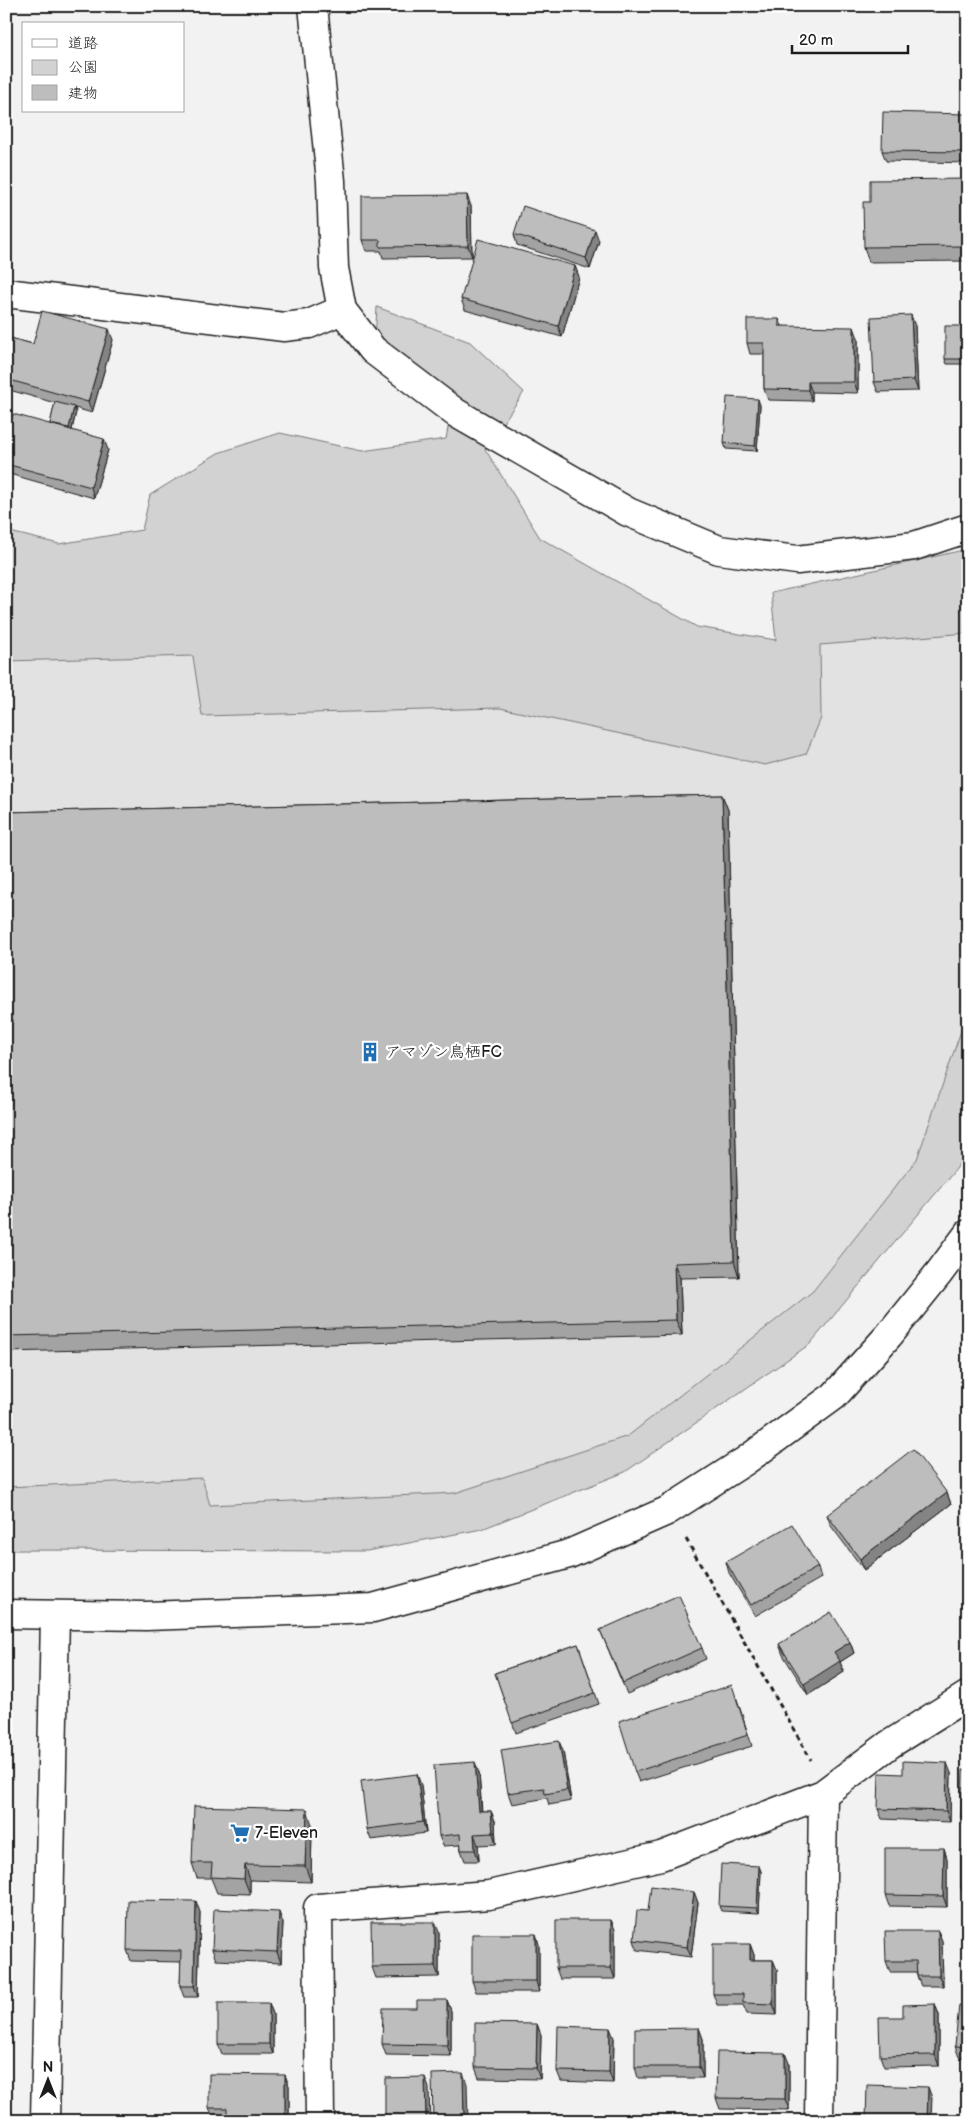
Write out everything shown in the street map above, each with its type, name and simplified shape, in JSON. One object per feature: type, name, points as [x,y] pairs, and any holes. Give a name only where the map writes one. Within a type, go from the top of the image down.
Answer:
[{"type":"street","points":[[313,6],[331,181],[334,268],[342,310],[373,350],[456,413],[628,512],[719,550],[797,560],[914,546],[968,528]]},
{"type":"street","points":[[6,294],[284,327],[309,324],[342,310]]},
{"type":"street","points":[[6,1614],[146,1616],[373,1608],[569,1554],[667,1511],[745,1461],[834,1396],[889,1335],[968,1234]]},
{"type":"street","points":[[45,2121],[55,1615]]},
{"type":"street","points":[[320,2121],[318,1908],[489,1894],[651,1858],[822,1794],[890,1744],[968,1695]]},
{"type":"street","points":[[819,2121],[822,1794]]},
{"type":"path","points":[[684,1534],[811,1760],[822,1794]]},
{"type":"shaded area","points":[[968,633],[968,977],[963,1025],[917,1159],[813,1291],[628,1436],[455,1494],[210,1505],[202,1478],[6,1487],[6,661],[193,656],[202,716],[500,708],[765,765],[806,753],[821,718],[820,645]]},
{"type":"green space","points":[[377,307],[470,342],[524,392],[485,449],[540,538],[697,627],[776,640],[771,593],[968,549],[968,633],[820,645],[821,718],[806,754],[765,765],[500,708],[202,716],[193,656],[6,661],[6,531],[59,544],[142,530],[150,495],[218,453],[280,433],[362,451],[446,439],[453,400],[375,340]]},
{"type":"green space","points":[[968,977],[968,1143],[957,1168],[810,1344],[625,1472],[482,1529],[367,1551],[6,1550],[6,1487],[202,1478],[210,1505],[455,1493],[628,1436],[813,1291],[917,1159],[963,1025]]},
{"type":"building","points":[[883,112],[966,114],[968,152],[882,151]]},
{"type":"building","points":[[968,179],[968,246],[864,247],[863,202],[870,202],[870,180]]},
{"type":"building","points":[[467,195],[468,246],[380,247],[380,240],[362,240],[362,196]]},
{"type":"building","points":[[523,206],[595,230],[586,258],[514,234]]},
{"type":"building","points":[[478,239],[575,266],[558,326],[461,299]]},
{"type":"building","points":[[42,311],[109,329],[88,402],[6,379],[6,337],[33,344]]},
{"type":"building","points":[[911,315],[914,380],[874,382],[871,317]]},
{"type":"building","points":[[747,319],[779,319],[779,326],[854,327],[854,382],[808,382],[808,390],[764,389],[764,343],[747,343]]},
{"type":"building","points":[[945,326],[968,326],[968,359],[945,359]]},
{"type":"building","points":[[727,397],[758,399],[755,446],[724,443]]},
{"type":"building","points":[[55,402],[74,407],[69,428],[50,424]]},
{"type":"building","points":[[13,414],[104,439],[91,487],[6,464],[6,438]]},
{"type":"building","name":"アマゾン鳥栖FC","points":[[722,795],[734,1261],[674,1263],[676,1320],[6,1336],[6,812]]},
{"type":"building","points":[[913,1449],[947,1493],[860,1559],[827,1515]]},
{"type":"building","points":[[792,1524],[818,1567],[751,1605],[726,1562]]},
{"type":"building","points":[[679,1595],[702,1648],[623,1683],[600,1630]]},
{"type":"building","points":[[831,1612],[850,1642],[834,1652],[840,1661],[804,1684],[779,1644]]},
{"type":"building","points":[[578,1644],[595,1693],[512,1723],[495,1673]]},
{"type":"building","points":[[732,1685],[748,1735],[635,1772],[619,1721]]},
{"type":"building","points":[[559,1741],[567,1790],[545,1794],[544,1788],[508,1793],[501,1750]]},
{"type":"building","points":[[903,1761],[947,1763],[946,1811],[878,1809],[879,1773],[903,1774]]},
{"type":"building","points":[[475,1762],[479,1811],[491,1811],[493,1833],[474,1834],[475,1850],[461,1850],[460,1834],[439,1836],[434,1765]]},
{"type":"building","points":[[963,1770],[968,1770],[968,1817],[961,1817]]},
{"type":"building","points":[[417,1774],[423,1822],[367,1829],[361,1781]]},
{"type":"building","points":[[194,1806],[307,1809],[305,1866],[245,1865],[244,1879],[211,1877],[212,1863],[192,1863]]},
{"type":"building","points":[[885,1848],[944,1848],[943,1896],[885,1895]]},
{"type":"building","points":[[961,1850],[968,1850],[968,1888],[961,1888]]},
{"type":"building","points":[[721,1864],[759,1866],[757,1908],[719,1906]]},
{"type":"building","points":[[651,1886],[694,1892],[687,1947],[634,1940],[637,1910],[648,1911]]},
{"type":"building","points":[[128,1900],[196,1901],[194,1986],[180,1986],[181,1951],[127,1950]]},
{"type":"building","points":[[214,1909],[279,1912],[277,1952],[212,1949]]},
{"type":"building","points":[[556,1920],[611,1920],[611,1968],[556,1968]]},
{"type":"building","points":[[371,1922],[435,1922],[435,1966],[372,1967]]},
{"type":"building","points":[[885,1931],[938,1931],[939,1976],[917,1976],[916,1961],[886,1961]]},
{"type":"building","points":[[472,1934],[536,1934],[536,1981],[472,1981]]},
{"type":"building","points":[[713,1944],[750,1944],[750,1960],[773,1960],[773,2004],[743,2003],[743,1994],[713,1994]]},
{"type":"building","points":[[417,2000],[447,2000],[447,2045],[382,2044],[383,2008],[417,2008]]},
{"type":"building","points":[[218,2003],[269,2003],[269,2044],[218,2044]]},
{"type":"building","points":[[935,2004],[935,2055],[880,2056],[879,2017],[903,2017],[903,2005]]},
{"type":"building","points":[[959,2005],[968,2006],[968,2047],[955,2046]]},
{"type":"building","points":[[475,2023],[537,2024],[536,2068],[475,2067]]},
{"type":"building","points":[[558,2026],[610,2028],[609,2072],[557,2071]]},
{"type":"building","points":[[699,2028],[699,2067],[635,2067],[635,2029]]},
{"type":"building","points":[[717,2052],[785,2053],[785,2099],[716,2098]]},
{"type":"building","points":[[463,2073],[464,2121],[433,2121],[432,2074]]},
{"type":"building","points":[[209,2074],[285,2075],[285,2121],[227,2121],[227,2108],[209,2108]]},
{"type":"building","points":[[425,2077],[426,2121],[385,2121],[385,2078]]},
{"type":"building","points":[[867,2085],[928,2087],[927,2121],[866,2121]]},
{"type":"place","name":"アマゾン鳥栖FC","points":[[370,1052]]},
{"type":"place","name":"7-Eleven","points":[[240,1833]]}]
